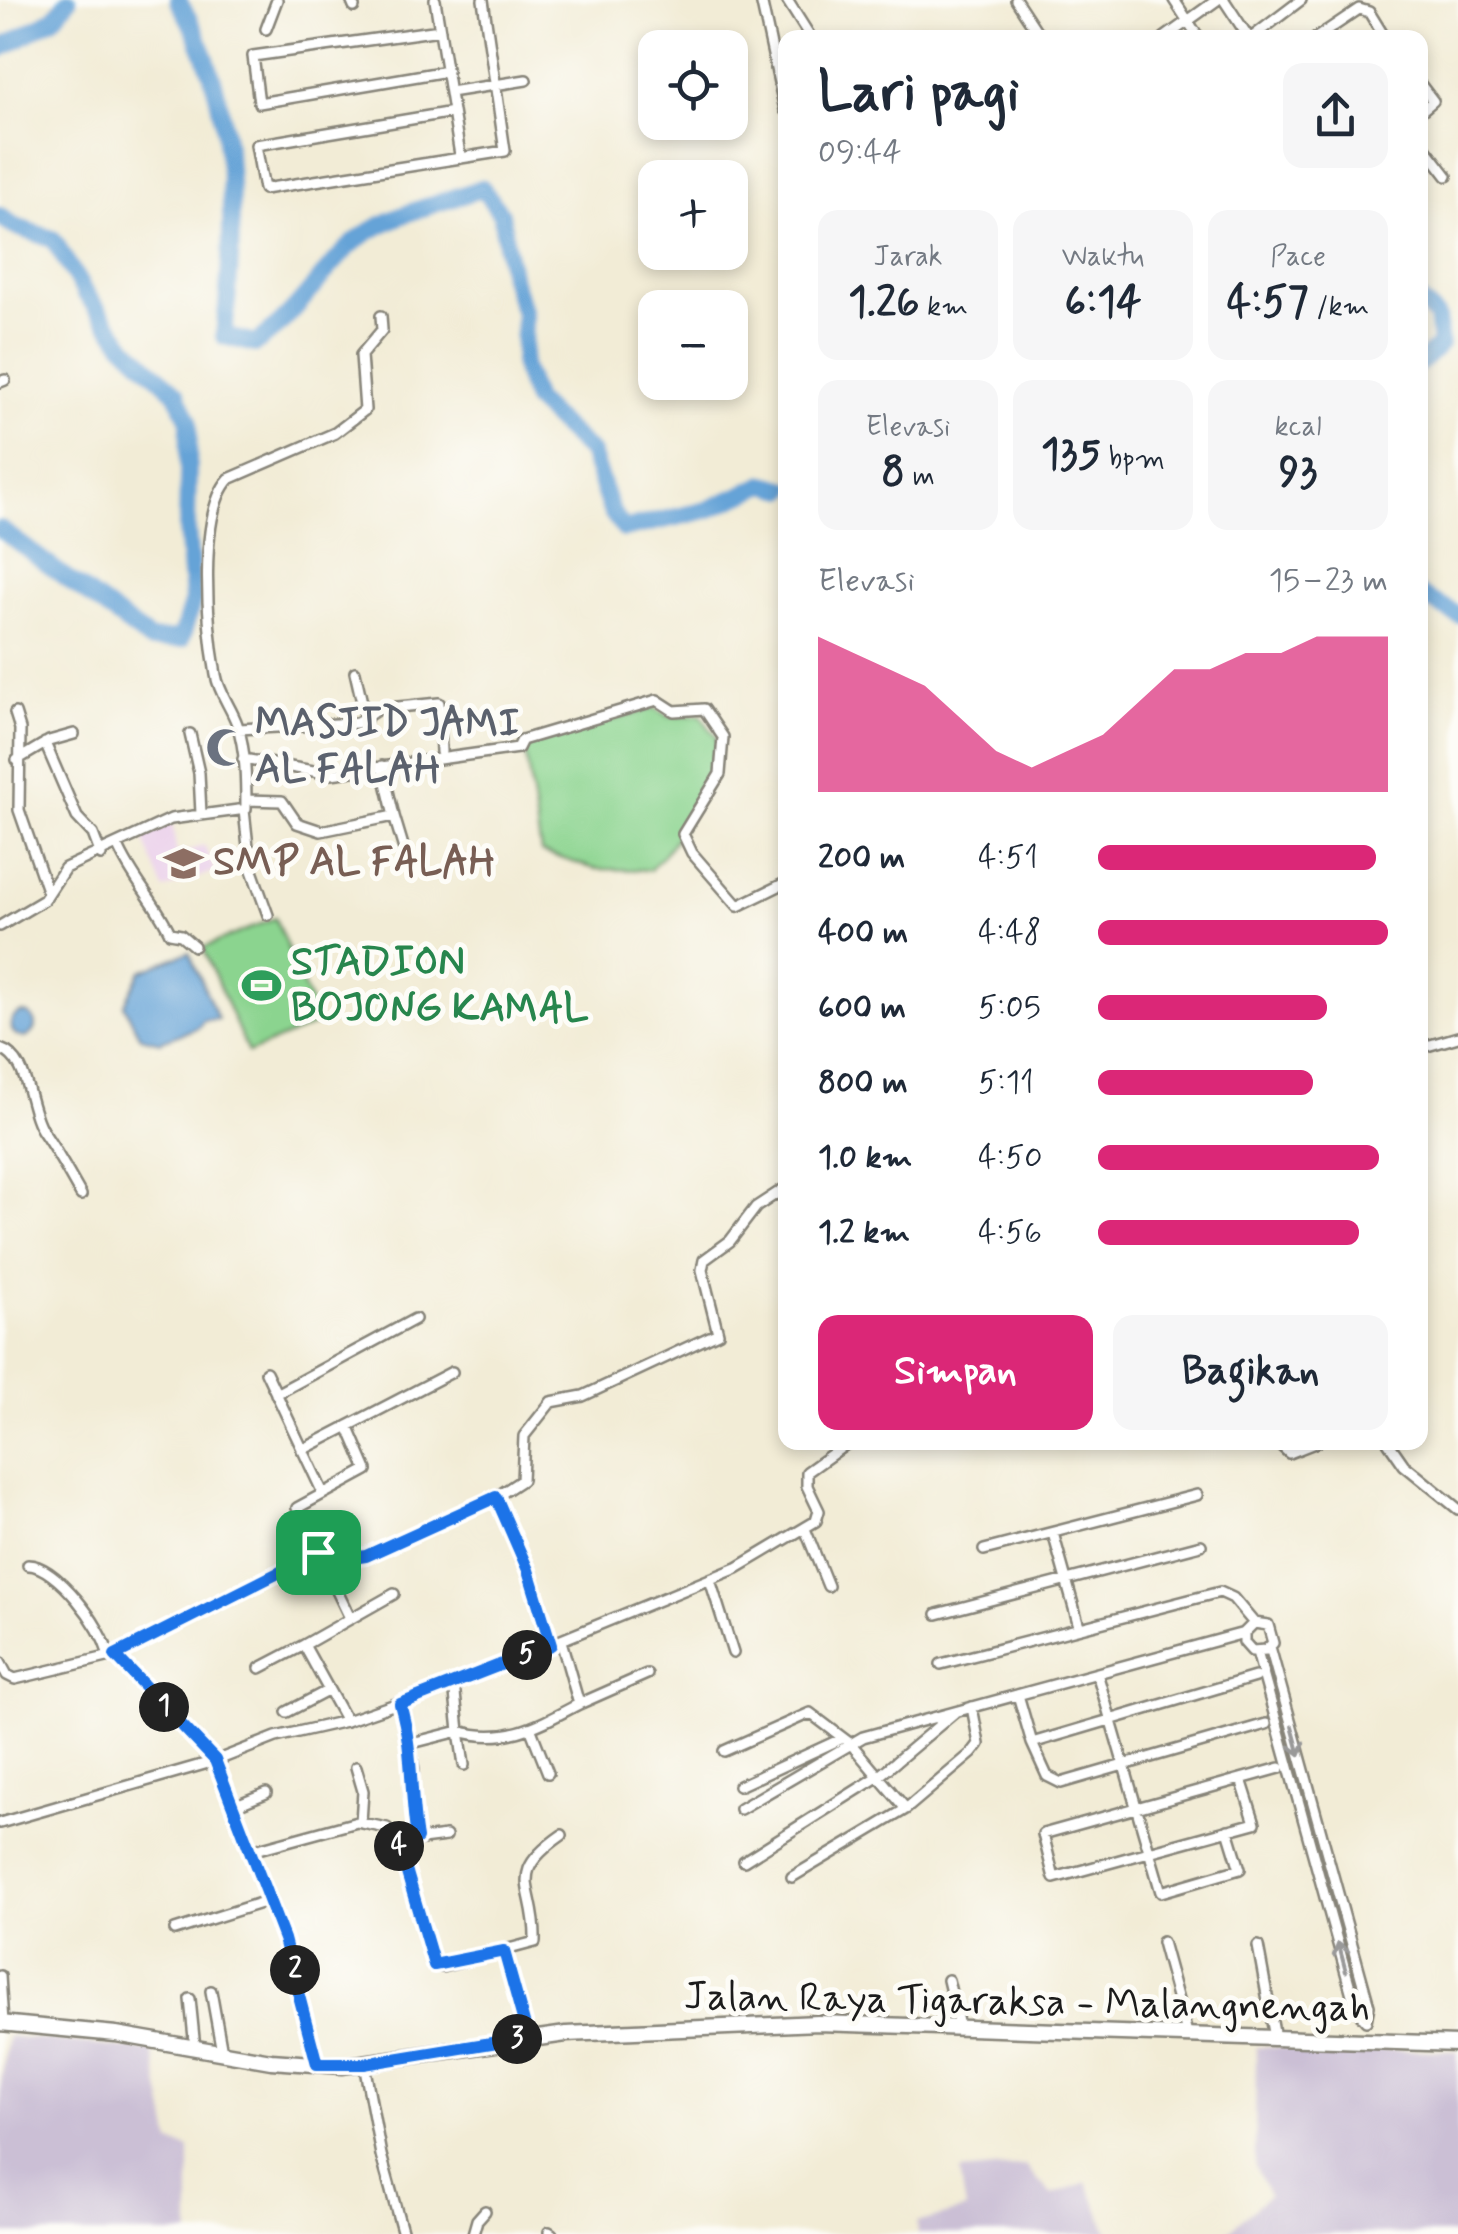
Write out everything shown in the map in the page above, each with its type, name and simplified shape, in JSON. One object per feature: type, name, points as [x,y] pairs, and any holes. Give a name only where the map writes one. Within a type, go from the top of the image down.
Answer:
[{"type":"main road","name":"Jalan Raya Tigaraksa - Malangnengah","points":[[1,2023],[42,2024],[317,2064],[364,2064],[528,2037],[818,2023],[1458,2044]]},
{"type":"street","points":[[266,29],[277,0]]},
{"type":"street","points":[[435,0],[460,155]]},
{"type":"street","points":[[454,112],[256,145],[264,188],[505,151],[483,0]]},
{"type":"street","points":[[761,0],[778,78]]},
{"type":"street","points":[[787,0],[806,30]]},
{"type":"street","points":[[1016,0],[1036,30]]},
{"type":"street","points":[[1174,0],[1194,30]]},
{"type":"street","points":[[1261,30],[1302,0]]},
{"type":"street","points":[[1174,30],[1225,1],[1245,30]]},
{"type":"street","points":[[1328,30],[1359,9],[1369,12],[1380,30]]},
{"type":"street","points":[[440,30],[253,56],[259,102],[446,71]]},
{"type":"street","points":[[450,92],[526,80]]},
{"type":"street","points":[[1428,151],[1447,176]]},
{"type":"street","points":[[268,915],[250,865],[239,730],[218,685],[212,643],[208,559],[219,497],[229,479],[335,434],[365,410],[361,356],[382,330],[381,316]]},
{"type":"street","points":[[355,672],[366,720]]},
{"type":"street","points":[[243,759],[331,774],[518,748],[522,740],[658,700],[674,711],[704,709],[723,737],[720,774],[683,834],[692,853],[738,906],[778,886]]},
{"type":"street","points":[[239,730],[366,720],[378,709],[440,703],[441,752]]},
{"type":"street","points":[[14,713],[20,729],[19,810],[48,893]]},
{"type":"street","points":[[17,760],[46,743],[74,734]]},
{"type":"street","points":[[190,734],[199,773],[201,814]]},
{"type":"street","points":[[46,743],[76,817],[94,834],[102,855]]},
{"type":"street","points":[[382,766],[410,868]]},
{"type":"street","points":[[0,926],[40,904],[65,868],[102,855],[171,818],[282,801],[297,823],[320,830],[394,816]]},
{"type":"street","points":[[118,846],[131,878],[158,908],[170,934],[181,935],[194,946]]},
{"type":"street","points":[[1428,1046],[1458,1038]]},
{"type":"street","points":[[0,1049],[15,1058],[43,1132],[53,1142],[82,1195]]},
{"type":"street","points":[[0,1662],[7,1675],[15,1679],[112,1655],[318,1552],[334,1546],[350,1558],[366,1556],[496,1497],[522,1480],[524,1436],[551,1402],[583,1396],[718,1334],[702,1270],[704,1260],[730,1241],[756,1207],[778,1193]]},
{"type":"street","points":[[276,1394],[415,1320]]},
{"type":"street","points":[[266,1372],[323,1493]]},
{"type":"street","points":[[302,1450],[452,1372]]},
{"type":"street","points":[[348,1426],[367,1470],[296,1508],[350,1618]]},
{"type":"street","points":[[0,1823],[400,1704],[710,1580],[816,1521],[819,1512],[807,1486],[807,1472],[838,1450]]},
{"type":"street","points":[[1394,1450],[1404,1465],[1458,1509]]},
{"type":"street","points":[[984,1550],[1197,1495]]},
{"type":"street","points":[[496,1497],[579,1704]]},
{"type":"street","points":[[805,1528],[828,1586]]},
{"type":"street","points":[[1053,1533],[1079,1626]]},
{"type":"street","points":[[938,1614],[1200,1545]]},
{"type":"street","points":[[28,1565],[49,1570],[91,1616],[112,1655],[215,1760],[303,1996],[317,2064]]},
{"type":"street","points":[[710,1580],[733,1654]]},
{"type":"street","points":[[941,1664],[1220,1592],[1233,1598],[1254,1623],[1271,1629],[1270,1647],[1369,2006],[1369,2041]]},
{"type":"street","points":[[260,1668],[394,1594]]},
{"type":"street","points":[[738,1786],[847,1741],[1244,1633],[1254,1623]]},
{"type":"street","points":[[1244,1633],[1246,1646],[1257,1652],[1356,2009],[1366,2021]]},
{"type":"street","points":[[304,1644],[346,1721]]},
{"type":"street","points":[[1257,1652],[1270,1647]]},
{"type":"street","points":[[1097,1673],[1161,1892],[1240,1869],[1228,1830]]},
{"type":"street","points":[[408,1744],[459,1731],[511,1736],[648,1674]]},
{"type":"street","points":[[1032,1744],[1254,1678]]},
{"type":"street","points":[[454,1684],[464,1765]]},
{"type":"street","points":[[287,1712],[328,1690]]},
{"type":"street","points":[[1018,1694],[1032,1744],[1054,1782],[1266,1724]]},
{"type":"street","points":[[400,1704],[417,1838]]},
{"type":"street","points":[[792,1877],[906,1809],[978,1744],[972,1707]]},
{"type":"street","points":[[744,1861],[879,1776],[957,1711]]},
{"type":"street","points":[[724,1751],[810,1713],[847,1741],[906,1809]]},
{"type":"street","points":[[531,1730],[548,1772]]},
{"type":"street","points":[[740,1810],[847,1741]]},
{"type":"street","points":[[356,1767],[363,1792],[361,1822]]},
{"type":"street","points":[[1241,1779],[1255,1823],[1054,1878],[1042,1834],[1280,1768]]},
{"type":"street","points":[[234,1806],[266,1793]]},
{"type":"street","points":[[251,1852],[334,1825],[361,1822],[387,1828],[398,1842],[434,1965],[535,1942],[526,1870],[535,1855],[562,1835]]},
{"type":"street","points":[[398,1842],[446,1836]]},
{"type":"street","points":[[175,1930],[270,1900]]},
{"type":"street","points":[[1162,1942],[1187,2034]]},
{"type":"street","points":[[1258,1946],[1275,2038]]},
{"type":"street","points":[[504,1951],[528,2037]]},
{"type":"street","points":[[0,1976],[1,2023]]},
{"type":"street","points":[[948,1980],[959,2026]]},
{"type":"street","points":[[211,1991],[222,2052]]},
{"type":"street","points":[[190,1999],[196,2048]]},
{"type":"street","points":[[364,2064],[381,2155],[403,2234]]},
{"type":"street","points":[[474,2234],[477,2220],[486,2211]]},
{"type":"shaded area","name":"SMP AL FALAH","points":[[172,822],[177,855],[204,845],[215,871],[164,890],[142,835]]},
{"type":"shaded area","points":[[8,2036],[153,2051],[171,2143],[190,2148],[190,2234],[0,2234],[0,2088]]},
{"type":"shaded area","points":[[1256,2047],[1458,2051],[1458,2234],[1225,2234],[1269,2195],[1255,2167]]},
{"type":"shaded area","points":[[1025,2166],[1052,2195],[1087,2182],[1109,2234],[918,2234],[917,2223],[966,2209],[960,2172]]},
{"type":"green space","points":[[655,708],[670,717],[700,715],[717,738],[702,790],[661,857],[650,870],[595,869],[541,852],[524,744]]},
{"type":"green space","name":"STADION BOJONG KAMAL","points":[[275,918],[319,1023],[248,1053],[203,948]]},
{"type":"water","points":[[189,952],[218,1019],[203,1020],[199,1027],[160,1042],[140,1037],[124,1005],[141,971]]},
{"type":"water","points":[[23,1013],[32,1016],[32,1034],[23,1037],[14,1034],[11,1025],[14,1016]]},
{"type":"waterway","points":[[0,49],[54,18],[68,0]]},
{"type":"waterway","points":[[178,0],[213,79],[229,163],[231,250],[224,336],[255,344],[361,237],[393,219],[482,188],[501,214],[511,275],[524,313],[523,367],[535,401],[591,453],[611,511],[624,529],[707,510],[765,484],[778,487]]},
{"type":"waterway","points":[[0,216],[13,226],[53,239],[85,293],[124,344],[177,394],[189,421],[187,529],[193,600],[181,639],[150,640],[0,529]]},
{"type":"waterway","points":[[1428,309],[1437,317],[1440,344],[1428,355]]},
{"type":"waterway","points":[[1428,599],[1458,615]]},
{"type":"place","name":"MASJID JAMI AL FALAH","points":[[225,747]]},
{"type":"place","name":"SMP AL FALAH","points":[[183,863]]},
{"type":"place","name":"STADION BOJONG KAMAL","points":[[261,986]]},
{"type":"route","points":[[496,1497],[521,1551],[551,1645],[400,1704],[415,1776],[410,1792],[417,1838],[398,1842],[434,1965],[442,1967],[504,1951],[528,2037],[364,2064],[317,2064],[303,1996],[284,1939],[215,1760],[115,1655],[318,1552],[334,1546],[350,1558],[366,1556],[420,1529],[442,1523],[460,1510],[496,1497]]}]
